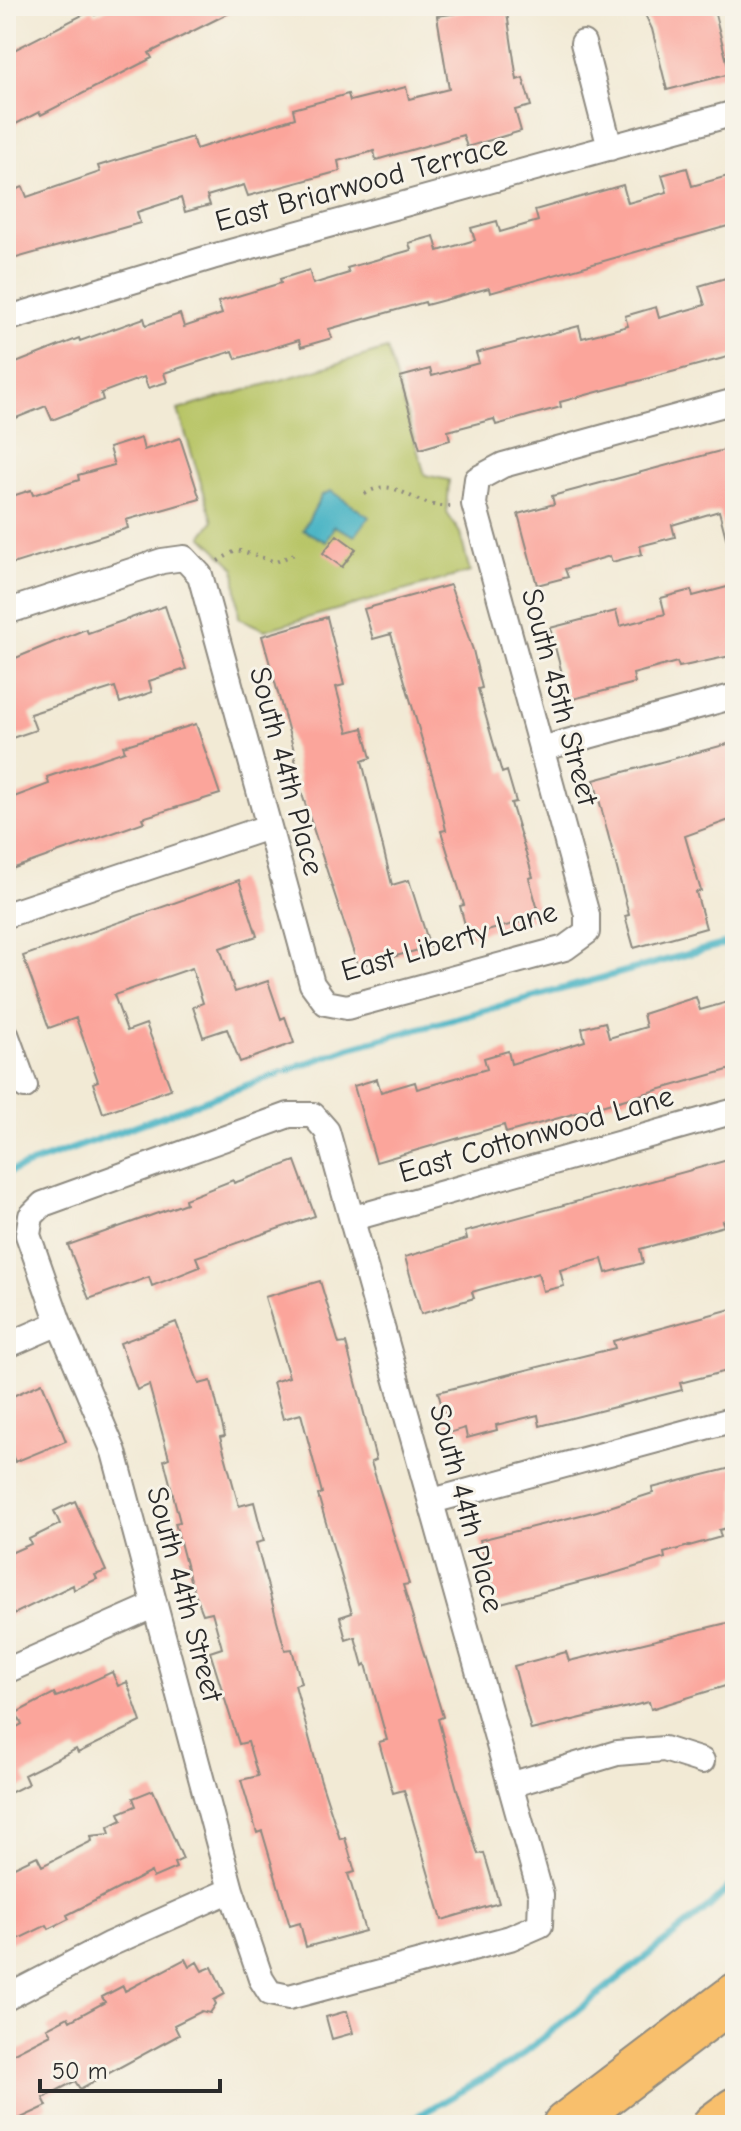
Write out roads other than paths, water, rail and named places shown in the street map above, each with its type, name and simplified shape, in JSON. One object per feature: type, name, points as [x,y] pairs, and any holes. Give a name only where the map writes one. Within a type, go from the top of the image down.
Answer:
[{"type":"highway","points":[[565,2125],[735,1996]]},
{"type":"highway","points":[[715,2125],[735,2110]]},
{"type":"street","points":[[583,43],[610,148]]},
{"type":"street","name":"East Briarwood Terrace","points":[[6,319],[212,257],[735,113]]},
{"type":"street","name":"South 45th Street","points":[[587,932],[587,915],[474,504],[477,479],[503,465],[735,401]]},
{"type":"street","name":"South 44th Place","points":[[6,612],[162,561],[192,567],[312,984],[326,1003]]},
{"type":"street","points":[[541,749],[735,696]]},
{"type":"street","points":[[6,915],[140,867],[268,827]]},
{"type":"street","name":"East Liberty Lane","points":[[326,1003],[347,1007],[565,948],[587,932]]},
{"type":"street","points":[[6,1034],[25,1086]]},
{"type":"street","name":"East Cottonwood Lane","points":[[354,1218],[735,1111]]},
{"type":"street","name":"South 44th Street","points":[[270,1993],[261,1979],[231,1890],[114,1452],[59,1323],[28,1235],[31,1216],[43,1204],[289,1115],[313,1115]]},
{"type":"street","name":"South 44th Place","points":[[270,1993],[289,1997],[510,1938],[540,1925],[541,1895],[354,1218],[327,1131],[313,1115]]},
{"type":"street","points":[[6,1346],[59,1323]]},
{"type":"street","points":[[432,1501],[735,1419]]},
{"type":"street","points":[[6,1671],[155,1605]]},
{"type":"street","points":[[510,1785],[617,1753],[664,1749],[702,1761]]},
{"type":"street","points":[[6,1998],[110,1944],[231,1890]]},
{"type":"water","points":[[331,491],[369,517],[355,536],[334,526],[326,542],[303,530],[322,495]]},
{"type":"waterway","points":[[6,1173],[349,1048],[735,941]]},
{"type":"waterway","points":[[402,2125],[511,2063],[709,1907],[735,1881]]}]
